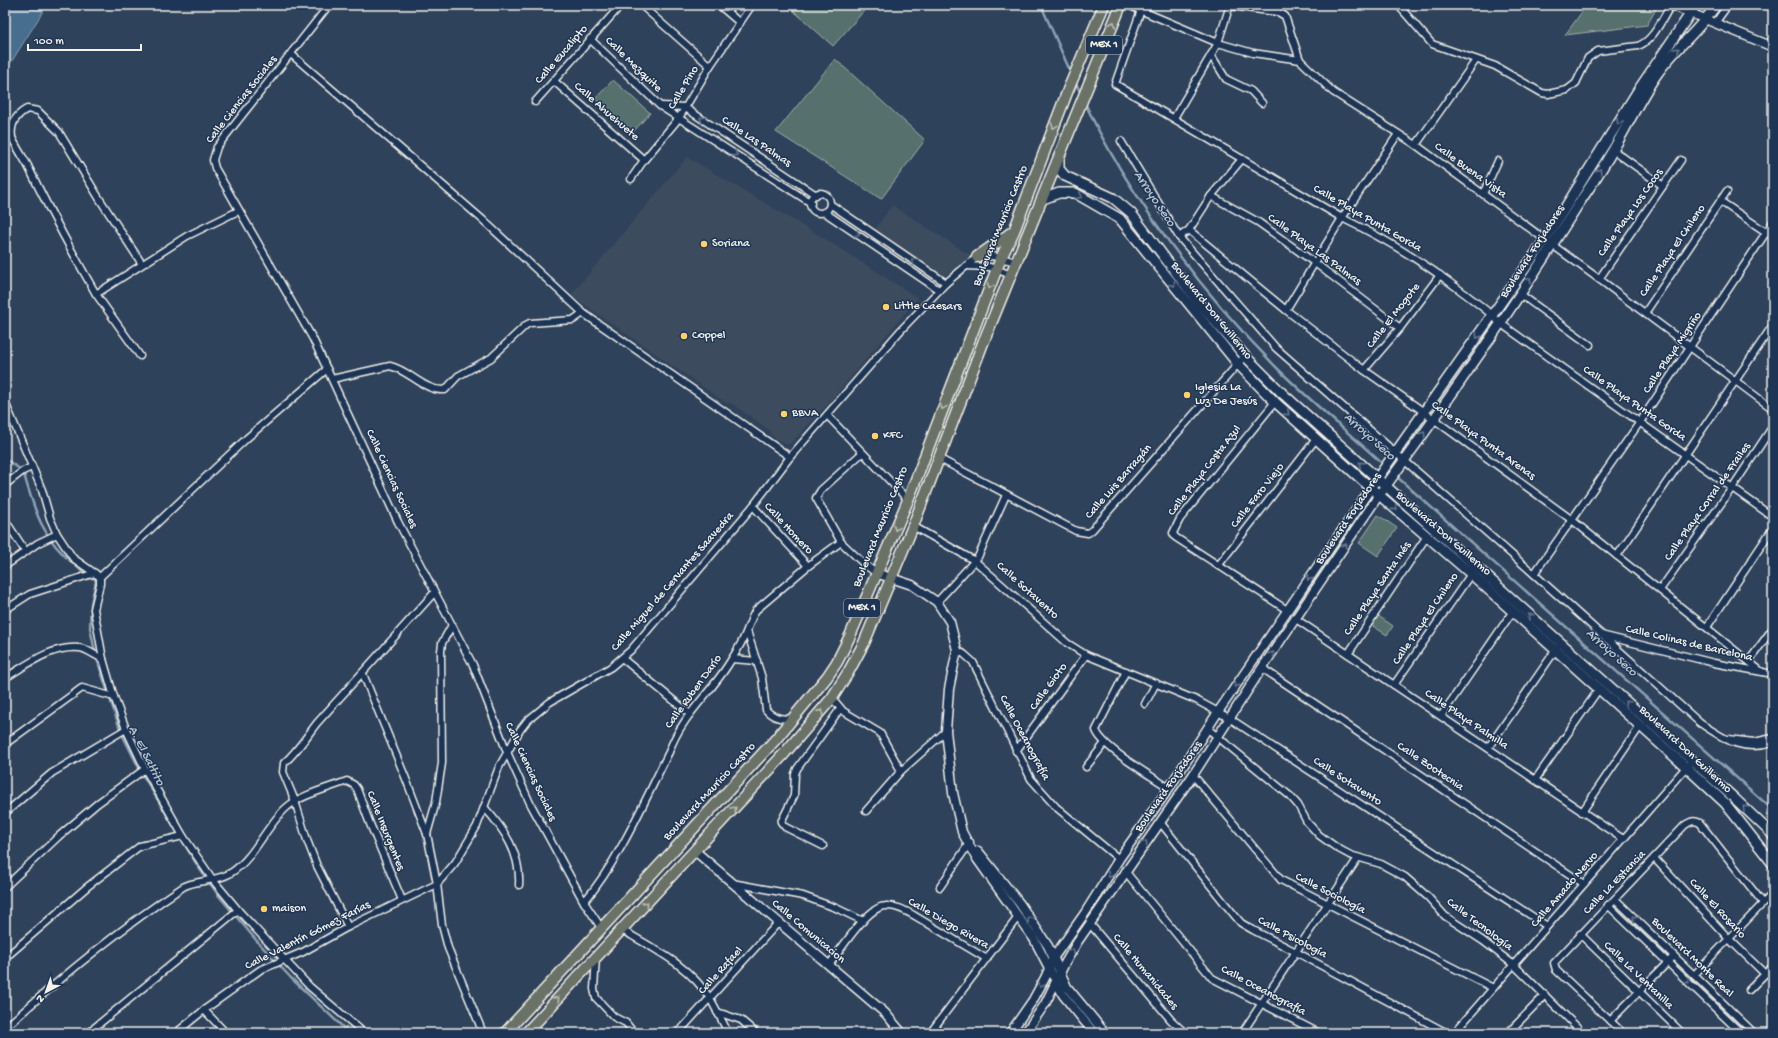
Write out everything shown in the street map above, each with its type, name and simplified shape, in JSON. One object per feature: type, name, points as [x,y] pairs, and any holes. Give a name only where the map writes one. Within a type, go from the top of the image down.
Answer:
[{"type":"main road","name":"Boulevard Mauricio Castro","points":[[505,1033],[794,718],[827,677],[837,662],[850,636],[908,500],[996,269],[1014,231],[1068,90],[1104,5]]},
{"type":"main road","name":"MEX 1","points":[[526,1033],[784,754],[832,698],[864,643],[913,526],[938,458],[1011,274],[1121,5]]},
{"type":"main road","name":"Boulevard Forjadores","points":[[1379,495],[1434,419],[1553,245],[1613,150],[1645,92],[1658,73],[1668,59],[1710,22],[1716,5]]},
{"type":"main road","name":"Boulevard Forjadores","points":[[1371,488],[1545,240],[1606,144],[1689,8]]},
{"type":"main road","name":"Boulevard Don Guillermo","points":[[1060,156],[1059,169],[1065,176],[1113,198],[1131,214],[1192,294],[1245,356],[1282,393],[1387,485],[1513,611],[1558,647],[1600,689],[1641,725],[1733,797],[1773,835]]},
{"type":"main road","name":"Boulevard Don Guillermo","points":[[1043,198],[1059,193],[1075,193],[1120,219],[1237,363],[1275,402],[1427,536],[1473,570],[1689,764],[1725,803],[1773,864]]},
{"type":"main road","points":[[977,257],[1014,231]]},
{"type":"main road","points":[[1725,803],[1733,797]]},
{"type":"street","name":"Calle Ciencias Sociales","points":[[330,5],[214,152],[215,168],[313,339],[398,522],[472,665],[507,752],[530,803],[584,902],[602,929]]},
{"type":"street","name":"Calle Eucalipto","points":[[535,102],[621,5]]},
{"type":"street","points":[[641,5],[710,66]]},
{"type":"street","points":[[719,5],[740,23]]},
{"type":"street","name":"Calle Pino","points":[[631,179],[644,160],[679,118],[684,107],[710,66],[752,5]]},
{"type":"street","points":[[1128,5],[1218,43],[1253,53],[1300,60],[1285,16],[1278,12],[1230,6],[1218,43],[1174,118]]},
{"type":"street","points":[[1398,5],[1432,44],[1502,70],[1542,93],[1548,94],[1568,90],[1576,83],[1588,58],[1592,54],[1598,51],[1638,46],[1650,39],[1671,5],[1689,8],[1710,22],[1771,43]]},
{"type":"street","points":[[1710,22],[1728,5]]},
{"type":"street","name":"Calle Playa Punta Gorda","points":[[1140,10],[1115,84],[1342,218],[1380,236],[1440,275],[1492,314],[1500,323],[1773,517]]},
{"type":"street","name":"Calle Mezquite","points":[[590,39],[660,106],[679,118]]},
{"type":"street","points":[[291,54],[482,220],[583,313],[790,457]]},
{"type":"street","points":[[1211,55],[1226,79],[1251,91],[1262,102]]},
{"type":"street","name":"Calle Buena Vista","points":[[1300,60],[1333,92],[1416,145],[1773,409]]},
{"type":"street","points":[[1416,145],[1476,60]]},
{"type":"street","name":"Calle Ahuehuete","points":[[554,81],[644,160]]},
{"type":"street","name":"Calle Mezquite","points":[[660,106],[684,107]]},
{"type":"street","name":"Calle Las Palmas","points":[[684,107],[816,195]]},
{"type":"street","points":[[140,356],[96,294],[59,229],[12,138],[12,128],[19,113],[27,109],[38,111],[59,132],[99,198],[142,264]]},
{"type":"street","name":"Calle Las Palmas","points":[[679,118],[811,203]]},
{"type":"street","points":[[1286,310],[1342,218],[1398,134]]},
{"type":"street","name":"Boulevard Don Guillermo","points":[[1121,141],[1179,237],[1276,348],[1394,456],[1534,574],[1700,723],[1736,745],[1750,747],[1773,743]]},
{"type":"street","points":[[1613,150],[1663,186]]},
{"type":"street","points":[[1179,237],[1189,230],[1211,196],[1242,159]]},
{"type":"street","name":"Calle Playa Los Cocos","points":[[1599,279],[1681,160]]},
{"type":"street","points":[[1483,194],[1498,161]]},
{"type":"street","name":"Calle Playa El Chileno","points":[[1645,313],[1727,190]]},
{"type":"street","points":[[939,290],[824,212],[820,213],[815,211],[811,203],[812,198],[816,195],[822,194],[826,196],[830,204],[946,283]]},
{"type":"street","name":"Calle Playa Las Palmas","points":[[1211,196],[1258,222],[1315,263],[1400,328]]},
{"type":"street","name":"Calle Playa El Chileno","points":[[1720,201],[1766,232]]},
{"type":"street","points":[[824,212],[828,209],[830,204]]},
{"type":"street","points":[[96,294],[187,236],[238,210]]},
{"type":"street","name":"Calle Playa Migriño","points":[[1534,574],[1691,347],[1772,224]]},
{"type":"street","name":"Calle Playa Punta Arenas","points":[[1189,230],[1286,310],[1364,370],[1434,419],[1572,520],[1749,661],[1769,672]]},
{"type":"street","points":[[977,257],[984,256],[1001,258],[1016,262]]},
{"type":"street","name":"Calle Miguel de Cervantes Saavedra","points":[[437,884],[464,848],[477,826],[507,752],[520,730],[539,710],[623,659],[753,506],[790,457],[906,325],[946,283],[977,257]]},
{"type":"street","points":[[966,266],[996,269],[1011,274]]},
{"type":"street","name":"Calle El Mogote","points":[[1364,370],[1400,328],[1440,275]]},
{"type":"street","points":[[1520,294],[1590,345]]},
{"type":"street","points":[[332,379],[390,366],[430,387],[445,390],[458,376],[491,358],[526,325],[530,323],[573,320],[583,313]]},
{"type":"street","points":[[1617,556],[1773,325]]},
{"type":"street","name":"Calle Luis Barragán","points":[[938,458],[1076,531],[1088,533],[1237,363],[1245,356]]},
{"type":"street","points":[[5,610],[30,594],[97,575],[247,438],[327,369]]},
{"type":"street","points":[[5,402],[42,490],[50,518],[57,534],[72,558],[97,575],[100,584],[94,610],[103,659],[114,697],[126,729],[145,769],[183,836],[214,880],[238,910],[310,987],[364,1033]]},
{"type":"street","name":"Calle Playa Costa Azul","points":[[1218,566],[1175,537],[1174,530],[1180,519],[1275,402]]},
{"type":"street","points":[[827,415],[908,500]]},
{"type":"street","name":"Calle Playa Corral de Frailes","points":[[1660,590],[1732,488],[1773,426]]},
{"type":"street","name":"Calle Faro Viejo","points":[[1218,566],[1316,439]]},
{"type":"street","points":[[862,453],[821,490],[816,498],[841,542],[864,564],[876,573],[912,585],[937,602],[952,628],[957,650],[949,689],[946,731],[953,793],[962,832],[1034,939],[1063,995],[1094,1033]]},
{"type":"street","points":[[5,485],[23,470],[32,467]]},
{"type":"street","name":"Boulevard Forjadores","points":[[1010,1033],[1033,1000],[1054,956],[1085,913],[1218,712],[1371,488]]},
{"type":"street","points":[[937,602],[981,554],[1006,495]]},
{"type":"street","name":"Boulevard Forjadores","points":[[1025,1033],[1045,1004],[1070,954],[1125,871],[1193,775],[1262,668],[1379,495]]},
{"type":"street","name":"Calle Homero","points":[[753,506],[808,566]]},
{"type":"street","points":[[5,520],[26,552]]},
{"type":"street","name":"Calle Sotavento","points":[[913,526],[975,561],[1067,643],[1086,655],[1196,700],[1229,718],[1547,926]]},
{"type":"street","points":[[1707,627],[1773,528]]},
{"type":"street","points":[[5,566],[38,543],[57,534]]},
{"type":"street","name":"Calle Playa Santa Inés","points":[[1348,654],[1427,536]]},
{"type":"street","name":"Calle Ruben Darío","points":[[584,902],[609,868],[666,757],[676,734],[732,659],[747,631],[752,616],[761,605],[808,566],[841,542]]},
{"type":"street","points":[[1218,566],[1287,610]]},
{"type":"street","name":"Calle Playa El Chileno","points":[[1394,685],[1473,570]]},
{"type":"street","points":[[348,927],[316,866],[295,801],[283,772],[284,763],[295,753],[304,739],[434,593]]},
{"type":"street","points":[[1441,716],[1513,611]]},
{"type":"street","name":"Calle Playa Palmilla","points":[[1296,619],[1623,839]]},
{"type":"street","points":[[427,834],[436,802],[442,763],[441,651],[442,643],[452,625]]},
{"type":"street","points":[[1749,661],[1773,628]]},
{"type":"street","points":[[747,631],[762,678],[766,710],[770,714],[780,719],[794,718]]},
{"type":"street","name":"Calle Colinas de Barcelona","points":[[1600,634],[1714,664],[1769,672]]},
{"type":"street","points":[[1488,748],[1558,647]]},
{"type":"street","points":[[5,678],[44,655],[60,649],[82,648],[103,659]]},
{"type":"street","name":"Calle Oceanografía","points":[[957,650],[973,662],[1031,779],[1042,793],[1119,860]]},
{"type":"street","name":"Calle Gioto","points":[[1016,751],[1086,655]]},
{"type":"street","points":[[623,659],[690,714]]},
{"type":"street","points":[[732,659],[757,661]]},
{"type":"street","name":"Calle Zootecnia","points":[[1262,668],[1584,884]]},
{"type":"street","points":[[1126,671],[1097,726],[1096,730],[1098,736],[1169,788]]},
{"type":"street","points":[[363,674],[427,834],[437,884],[442,925],[448,948],[483,1033]]},
{"type":"street","points":[[1145,704],[1156,683]]},
{"type":"street","points":[[5,744],[82,688],[114,697]]},
{"type":"street","points":[[1535,780],[1600,689]]},
{"type":"street","points":[[832,698],[840,709],[880,733],[901,771]]},
{"type":"street","points":[[823,846],[785,827],[782,822],[794,796],[795,774],[797,769],[840,709]]},
{"type":"street","points":[[1582,812],[1641,725]]},
{"type":"street","points":[[5,813],[52,773],[126,729]]},
{"type":"street","name":"Calle Tecnología","points":[[1208,729],[1294,800],[1307,822],[1319,835],[1337,848],[1358,858],[1381,864],[1405,877],[1428,897],[1444,916],[1482,941],[1514,965],[1583,1033]]},
{"type":"street","points":[[866,812],[901,771],[946,731]]},
{"type":"street","name":"Boulevard Don Guillermo","points":[[1723,738],[1754,742],[1773,738]]},
{"type":"street","points":[[1086,767],[1106,743]]},
{"type":"street","name":"Calle Amado Nervo","points":[[1454,1033],[1689,764]]},
{"type":"street","points":[[5,887],[59,836],[92,808],[145,769]]},
{"type":"street","name":"Calle Sociología","points":[[1193,775],[1281,880],[1327,905],[1493,988]]},
{"type":"street","name":"Calle Insurgentes","points":[[295,801],[347,781],[354,785],[402,900]]},
{"type":"street","points":[[5,1028],[78,966],[185,886],[214,880],[231,873],[240,866],[272,823],[286,807],[295,801]]},
{"type":"street","points":[[484,807],[503,828],[510,843],[519,869],[519,885]]},
{"type":"street","name":"Calle La Estancia","points":[[1610,1021],[1556,970],[1554,963],[1685,825],[1695,821],[1700,823],[1763,903]]},
{"type":"street","name":"Calle Psicología","points":[[1160,822],[1241,923],[1447,1033]]},
{"type":"street","points":[[5,958],[87,887],[140,846],[183,836]]},
{"type":"street","points":[[940,887],[969,843]]},
{"type":"street","points":[[969,843],[1020,904],[1054,956],[1070,991],[1105,1033]]},
{"type":"street","name":"Calle Comunicacion","points":[[695,851],[885,1014],[902,1033]]},
{"type":"street","points":[[1242,1033],[1358,858]]},
{"type":"street","name":"Calle El Rosario","points":[[1654,858],[1729,939],[1765,974]]},
{"type":"street","name":"Calle Oceanografía","points":[[1125,871],[1212,978],[1318,1033]]},
{"type":"street","points":[[732,883],[803,896],[831,905],[863,921]]},
{"type":"street","name":"Calle Valentín Gómez Farías","points":[[176,1033],[204,1010],[260,970],[303,952],[348,927],[437,884]]},
{"type":"street","points":[[1694,975],[1773,894]]},
{"type":"street","name":"Boulevard Monte Real","points":[[1615,898],[1754,1033]]},
{"type":"street","name":"Boulevard Monte Real","points":[[1608,905],[1741,1033]]},
{"type":"street","name":"Calle Diego Rivera","points":[[829,966],[863,921],[880,906],[894,907],[914,916],[987,959]]},
{"type":"street","points":[[88,1033],[238,910]]},
{"type":"street","points":[[930,1033],[1018,917]]},
{"type":"street","name":"Calle Rafael","points":[[678,1033],[778,923]]},
{"type":"street","name":"Calle Humanidades","points":[[1090,924],[1171,1020],[1185,1033]]},
{"type":"street","points":[[622,930],[671,958],[696,981],[710,999],[728,1033]]},
{"type":"street","name":"Calle La Ventanilla","points":[[1580,934],[1682,1033]]},
{"type":"street","points":[[1623,1033],[1610,1021],[1674,956]]},
{"type":"street","points":[[596,957],[594,990],[596,998],[614,1017],[626,1023],[634,1033]]},
{"type":"street","points":[[1749,990],[1773,966]]},
{"type":"street","points":[[1508,1033],[1545,995]]},
{"type":"street","points":[[204,1010],[226,1033]]},
{"type":"street","points":[[717,1012],[741,1020],[756,1033]]},
{"type":"shaded area","points":[[687,157],[822,237],[918,298],[827,405],[790,444],[785,444],[772,436],[768,429],[731,403],[726,403],[571,295]]},
{"type":"shaded area","points":[[892,205],[973,257],[946,275],[939,274],[874,231]]},
{"type":"green space","points":[[787,5],[869,5],[833,46]]},
{"type":"green space","points":[[1587,5],[1652,5],[1656,9],[1647,25],[1565,35]]},
{"type":"green space","points":[[835,59],[925,140],[881,199],[776,132]]},
{"type":"green space","points":[[613,80],[650,113],[633,132],[595,99]]},
{"type":"green space","points":[[1378,515],[1397,528],[1378,556],[1359,543]]},
{"type":"green space","points":[[1377,615],[1393,626],[1387,635],[1371,625]]},
{"type":"water","points":[[5,5],[47,5],[5,72]]},
{"type":"waterway","name":"Arroyo Seco","points":[[1041,5],[1071,73]]},
{"type":"waterway","name":"Arroyo Seco","points":[[1075,81],[1081,94]]},
{"type":"waterway","name":"Arroyo Seco","points":[[1085,103],[1103,138],[1145,208],[1195,276],[1249,339],[1276,367],[1384,465]]},
{"type":"waterway","name":"A. El Saltito","points":[[5,459],[23,471],[36,511],[54,545],[82,571],[96,581],[91,604],[90,628],[96,656],[121,732],[141,772],[199,868],[219,896],[256,940],[291,978],[349,1033]]},
{"type":"waterway","name":"Arroyo Seco","points":[[1396,476],[1773,810]]},
{"type":"place","name":"Soriana","points":[[704,244]]},
{"type":"place","name":"Little Caesars","points":[[886,307]]},
{"type":"place","name":"Coppel","points":[[684,336]]},
{"type":"place","name":"Iglesia La Luz De Jesús","points":[[1187,395]]},
{"type":"place","name":"BBVA","points":[[784,414]]},
{"type":"place","name":"KFC","points":[[875,436]]},
{"type":"place","name":"maison","points":[[264,909]]}]
